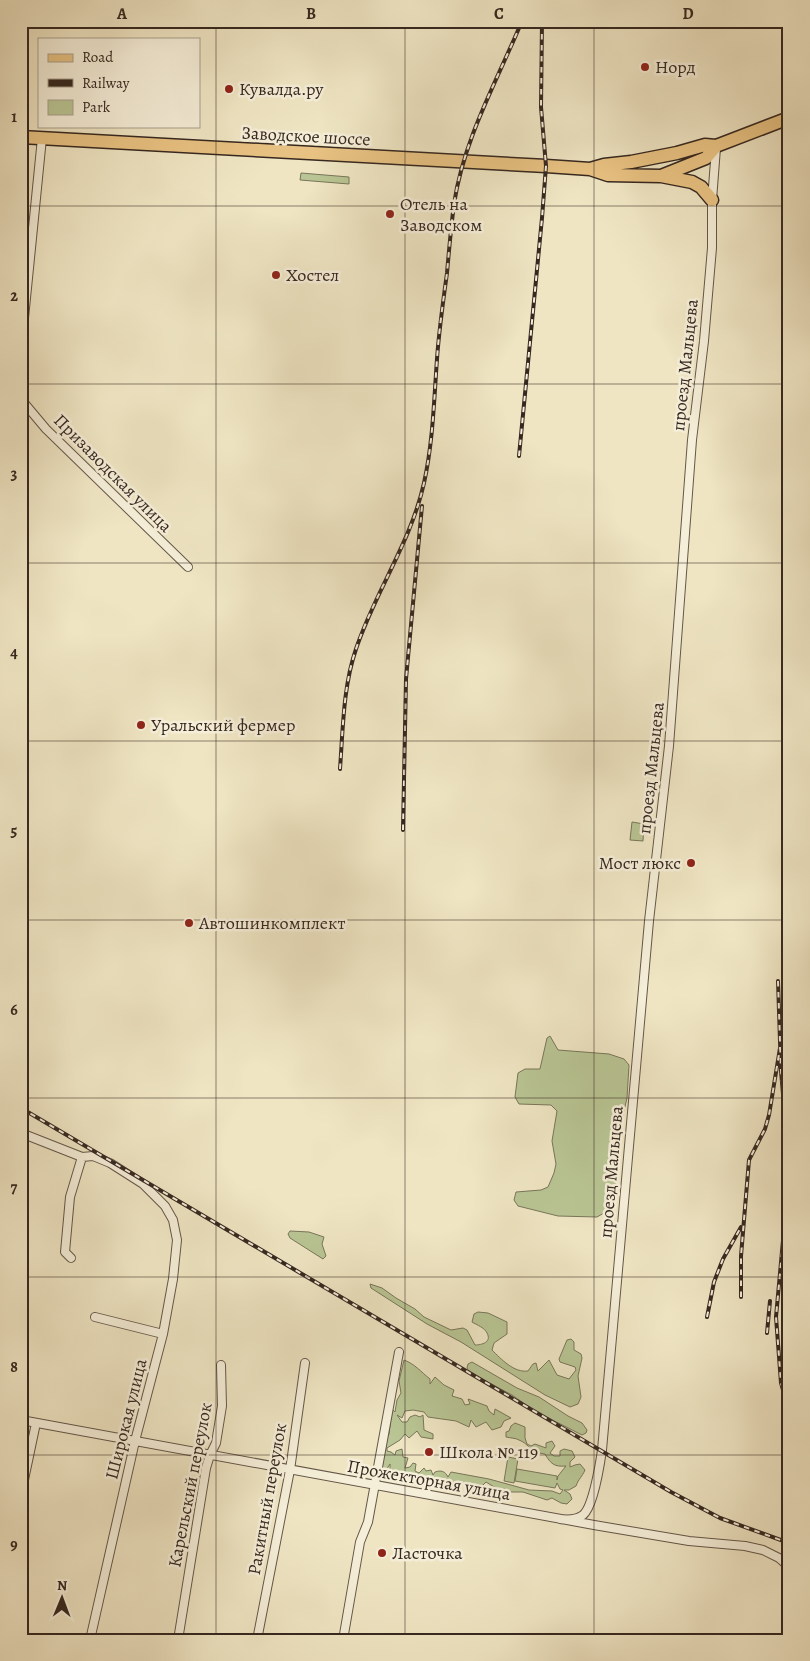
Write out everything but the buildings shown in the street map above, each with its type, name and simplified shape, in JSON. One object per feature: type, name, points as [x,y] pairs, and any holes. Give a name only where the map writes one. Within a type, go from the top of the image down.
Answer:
[{"type":"main road","name":"Заводское шоссе","points":[[590,169],[677,153],[705,145],[716,146],[789,118]]},
{"type":"main road","name":"Заводское шоссе","points":[[21,137],[590,169],[608,175],[661,176],[706,158],[716,146]]},
{"type":"main road","points":[[661,176],[692,182],[701,187],[712,200]]},
{"type":"street","points":[[21,348],[42,138]]},
{"type":"street","name":"проезд Мальцева","points":[[560,1519],[576,1519],[585,1513],[594,1487],[602,1450],[649,921],[669,746],[692,440],[704,341],[712,248],[712,200],[716,146]]},
{"type":"street","name":"Призаводская улица","points":[[21,396],[25,404],[46,429],[188,568]]},
{"type":"street","points":[[21,1133],[82,1157],[70,1197],[65,1252],[70,1258]]},
{"type":"street","name":"Широкая улица","points":[[82,1157],[93,1156],[127,1173],[143,1184],[165,1206],[173,1220],[178,1240],[163,1334],[135,1441],[90,1640]]},
{"type":"street","points":[[95,1317],[163,1334]]},
{"type":"street","points":[[343,1640],[360,1542],[368,1522],[399,1352]]},
{"type":"street","name":"Ракитный переулок","points":[[257,1640],[290,1470],[305,1363]]},
{"type":"street","name":"Карельский переулок","points":[[178,1640],[206,1468],[216,1444],[222,1406],[222,1364]]},
{"type":"street","name":"Прожекторная улица","points":[[21,1420],[560,1519],[689,1541],[745,1546],[763,1550],[779,1558],[787,1565],[787,1608]]},
{"type":"street","points":[[21,1494],[36,1423]]},
{"type":"green space","points":[[301,173],[349,177],[349,184],[300,180]]},
{"type":"green space","points":[[632,822],[644,824],[643,841],[630,840]]},
{"type":"green space","points":[[550,1036],[558,1050],[609,1054],[624,1059],[629,1065],[627,1098],[616,1145],[615,1194],[611,1209],[597,1217],[558,1216],[518,1206],[514,1200],[516,1192],[541,1190],[548,1187],[556,1164],[552,1141],[557,1111],[551,1105],[519,1104],[515,1097],[518,1073],[525,1069],[540,1069],[547,1038]]},
{"type":"green space","points":[[290,1231],[309,1232],[324,1237],[322,1244],[326,1256],[323,1259],[290,1238],[288,1234]]},
{"type":"green space","points":[[370,1284],[382,1288],[424,1317],[451,1330],[463,1328],[467,1330],[475,1345],[486,1342],[488,1336],[485,1330],[472,1322],[474,1314],[478,1312],[488,1313],[507,1322],[507,1334],[494,1343],[492,1350],[508,1365],[518,1370],[528,1371],[536,1363],[538,1371],[549,1360],[557,1375],[569,1379],[576,1370],[575,1367],[560,1362],[559,1359],[567,1340],[571,1339],[574,1342],[574,1350],[581,1354],[582,1358],[578,1376],[581,1397],[578,1404],[570,1407],[545,1395],[461,1342],[427,1324],[371,1288]]},
{"type":"green space","points":[[404,1360],[415,1366],[430,1379],[430,1384],[435,1377],[444,1385],[454,1390],[452,1396],[462,1399],[465,1405],[470,1404],[468,1399],[487,1406],[494,1415],[495,1409],[511,1418],[504,1421],[501,1427],[492,1430],[486,1422],[476,1427],[471,1420],[469,1427],[456,1421],[428,1417],[424,1412],[405,1411],[402,1418],[397,1415],[402,1422],[407,1422],[410,1417],[415,1415],[420,1417],[423,1415],[424,1430],[433,1434],[433,1439],[421,1437],[417,1431],[409,1438],[405,1434],[400,1440],[387,1448],[387,1451],[395,1455],[396,1451],[402,1449],[403,1457],[408,1458],[405,1468],[410,1467],[413,1463],[416,1464],[415,1471],[419,1473],[424,1468],[426,1471],[431,1470],[433,1475],[435,1472],[441,1471],[446,1473],[448,1477],[451,1472],[489,1479],[529,1490],[552,1491],[560,1494],[563,1490],[560,1489],[557,1483],[555,1488],[515,1481],[517,1469],[557,1476],[557,1480],[566,1466],[553,1464],[545,1454],[535,1452],[518,1439],[506,1437],[506,1432],[515,1423],[525,1427],[525,1438],[527,1444],[531,1446],[535,1444],[546,1448],[546,1443],[552,1441],[555,1446],[550,1453],[554,1456],[560,1456],[560,1451],[564,1449],[572,1451],[575,1457],[570,1462],[570,1467],[580,1464],[585,1470],[576,1486],[569,1490],[564,1490],[570,1494],[572,1499],[567,1504],[561,1503],[552,1498],[547,1500],[523,1492],[499,1490],[486,1482],[483,1485],[474,1486],[457,1484],[450,1480],[412,1478],[390,1471],[390,1464],[385,1472],[379,1471],[386,1439],[389,1434],[392,1409],[395,1412],[397,1400],[401,1393],[399,1381]]},
{"type":"green space","points":[[472,1362],[517,1388],[539,1397],[582,1423],[587,1430],[586,1433],[582,1435],[535,1411],[512,1395],[480,1378],[467,1368],[468,1364]]},
{"type":"green space","points":[[508,1457],[518,1459],[514,1483],[504,1481]]},
{"type":"railway","points":[[340,769],[344,708],[348,678],[356,649],[373,607],[411,526],[424,483],[431,437],[439,337],[452,221],[459,180],[465,156],[482,110],[522,21]]},
{"type":"railway","points":[[519,456],[546,166],[541,107],[542,21]]},
{"type":"railway","points":[[403,830],[406,679],[422,506]]},
{"type":"railway","points":[[778,981],[781,1071],[789,1163]]},
{"type":"railway","points":[[741,1297],[741,1256],[749,1160],[765,1129],[769,1115],[780,1048]]},
{"type":"railway","points":[[21,1108],[671,1492],[720,1518],[789,1543]]},
{"type":"railway","points":[[789,1175],[776,1317],[781,1383],[789,1411]]},
{"type":"railway","points":[[707,1317],[714,1282],[723,1259],[741,1227]]},
{"type":"railway","points":[[767,1333],[770,1301]]},
{"type":"place","name":"Норд","points":[[645,67]]},
{"type":"place","name":"Кувалда.ру","points":[[229,89]]},
{"type":"place","name":"Отель на Заводском","points":[[390,214]]},
{"type":"place","name":"Хостел","points":[[276,275]]},
{"type":"place","name":"Уральский фермер","points":[[141,725]]},
{"type":"place","name":"Мост люкс","points":[[691,863]]},
{"type":"place","name":"Автошинкомплект","points":[[189,923]]},
{"type":"place","name":"Школа № 119","points":[[429,1452]]},
{"type":"place","name":"Ласточка","points":[[382,1553]]}]
